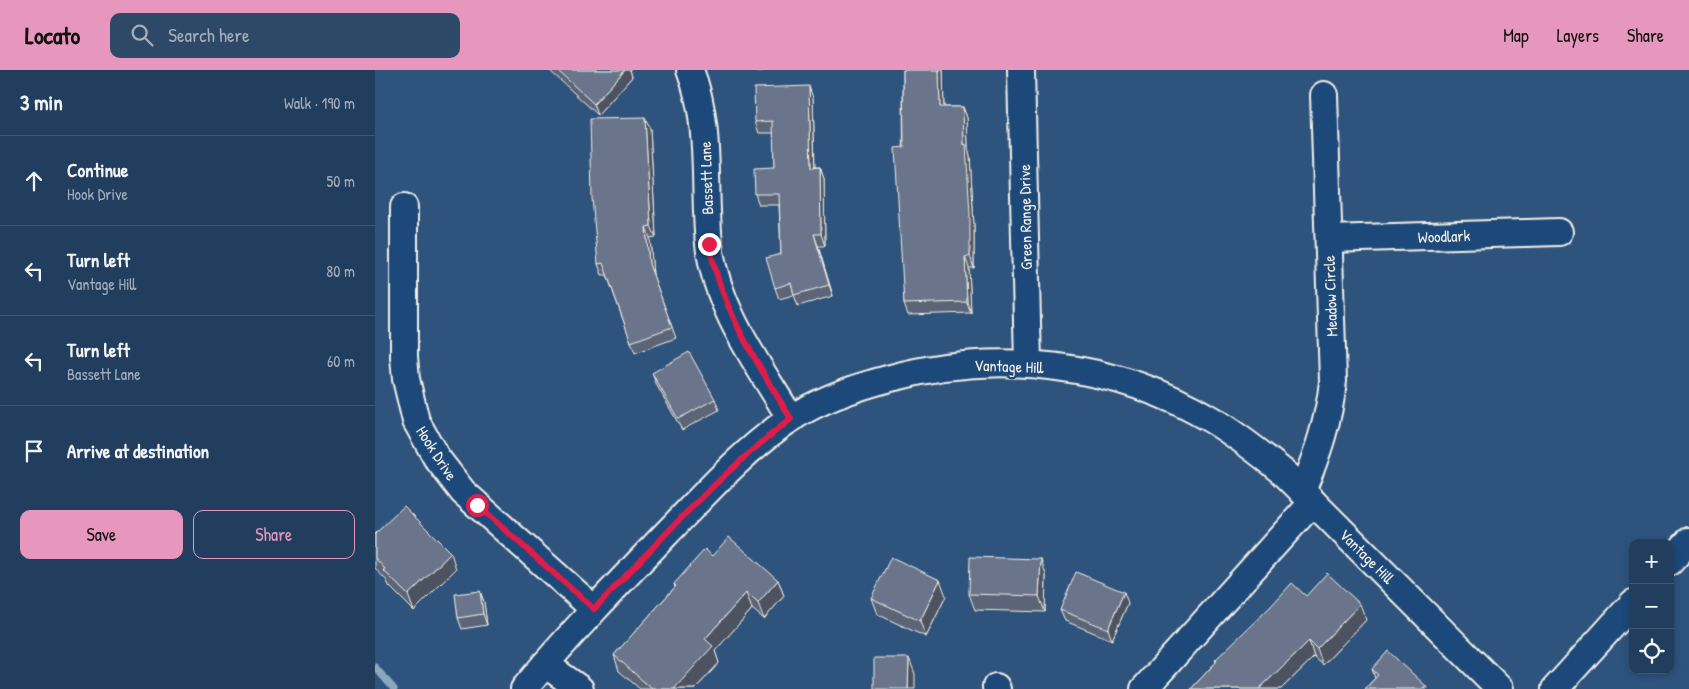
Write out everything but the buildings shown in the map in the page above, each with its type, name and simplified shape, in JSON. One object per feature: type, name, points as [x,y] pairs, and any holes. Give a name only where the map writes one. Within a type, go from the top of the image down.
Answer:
[{"type":"street","name":"Bassett Lane","points":[[690,70],[700,101],[704,124],[709,244],[719,288],[737,330],[791,419]]},
{"type":"street","name":"Green Range Drive","points":[[1021,70],[1029,364]]},
{"type":"street","name":"Meadow Circle","points":[[1144,689],[1308,497],[1331,404],[1333,381],[1325,95]]},
{"type":"street","name":"Hook Drive","points":[[404,207],[404,357],[406,379],[416,421],[436,457],[463,492],[594,609]]},
{"type":"street","name":"Woodlark","points":[[1329,239],[1559,232]]},
{"type":"street","name":"Vantage Hill","points":[[524,689],[594,609],[718,480],[754,447],[791,419],[830,399],[871,383],[914,372],[958,365],[1002,362],[1087,372],[1130,383],[1171,399],[1211,419],[1248,444],[1282,471],[1500,689]]},
{"type":"street","points":[[1674,558],[1689,541]]},
{"type":"street","points":[[1555,689],[1629,607]]},
{"type":"street","points":[[545,664],[580,689]]},
{"type":"waterway","points":[[375,667],[394,689]]},
{"type":"route","points":[[477,505],[594,609],[718,480],[754,447],[791,419],[737,330],[719,288],[709,244]]}]
